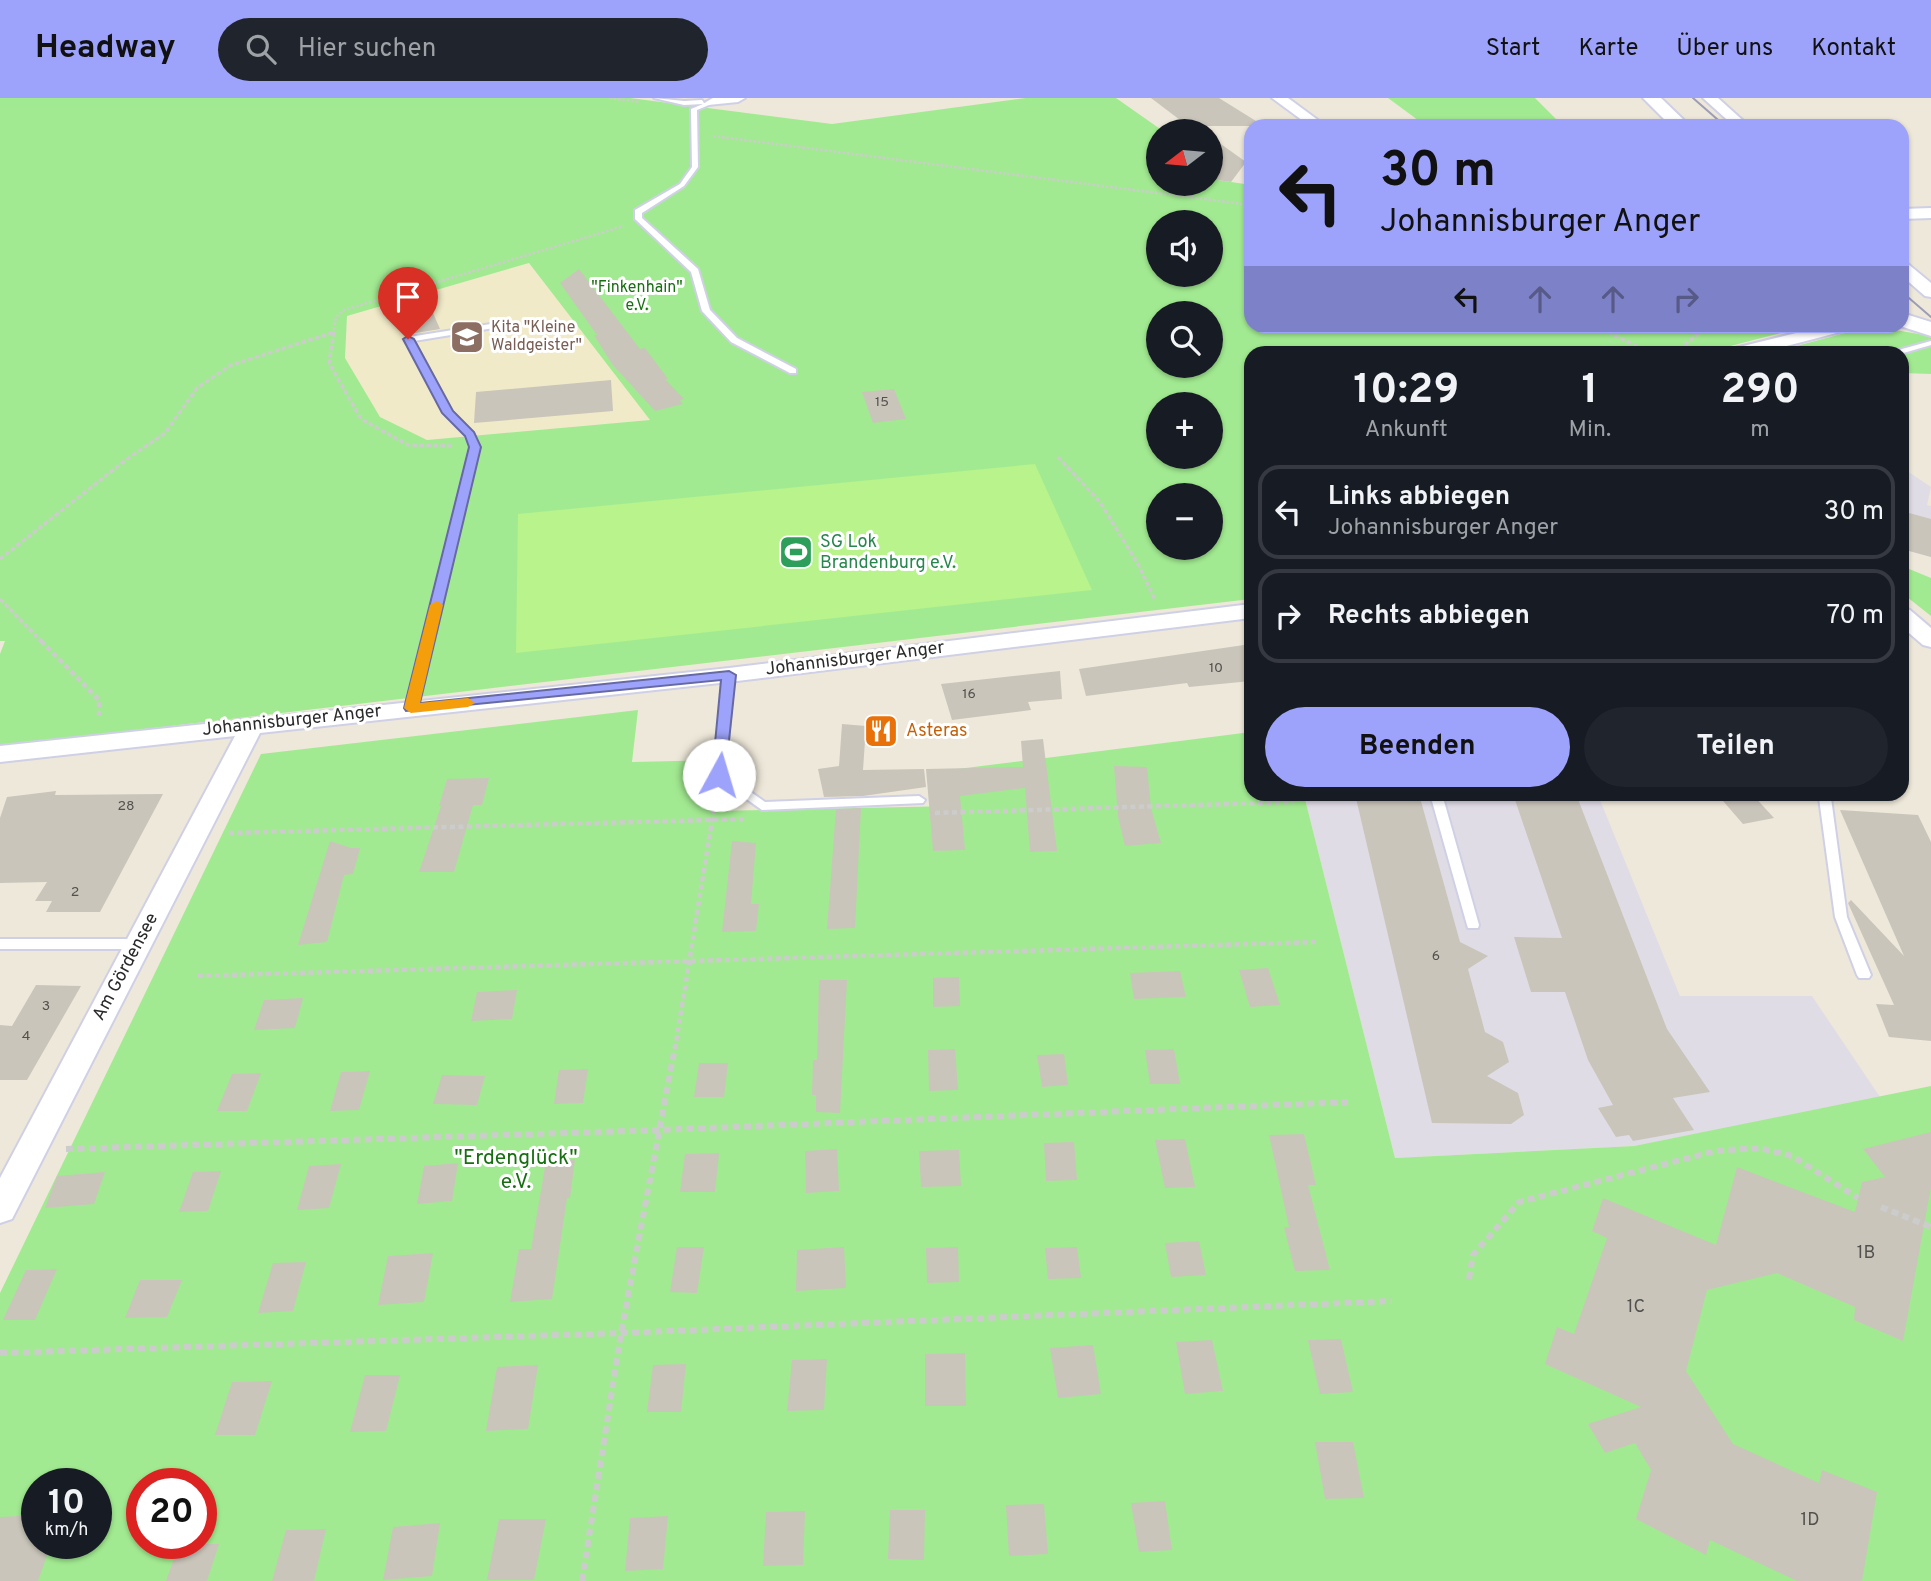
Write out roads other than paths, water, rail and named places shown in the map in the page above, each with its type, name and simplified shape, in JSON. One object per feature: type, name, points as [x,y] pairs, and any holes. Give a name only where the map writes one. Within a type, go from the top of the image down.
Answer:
[{"type":"street","points":[[713,102],[738,98]]},
{"type":"street","points":[[1279,98],[1309,119]]},
{"type":"street","points":[[1650,98],[1673,119]]},
{"type":"street","points":[[1710,98],[1734,119]]},
{"type":"street","points":[[1909,214],[1931,213]]},
{"type":"street","points":[[1909,273],[1931,292]]},
{"type":"street","points":[[1909,323],[1931,329]]},
{"type":"street","points":[[1764,346],[1815,333]]},
{"type":"street","name":"Johannisburger Anger","points":[[0,754],[729,675],[1244,612]]},
{"type":"street","points":[[1909,621],[1931,640]]},
{"type":"street","name":"Am Gördensee","points":[[0,1209],[241,751],[251,726]]},
{"type":"lane","points":[[657,98],[684,103],[713,102]]},
{"type":"lane","points":[[694,109],[713,102]]},
{"type":"lane","points":[[684,103],[694,109]]},
{"type":"lane","points":[[694,109],[695,167],[682,185],[638,212],[639,219],[695,271],[706,311],[734,340],[793,371]]},
{"type":"lane","points":[[411,708],[475,447],[470,435],[448,413],[408,339],[497,325]]},
{"type":"lane","points":[[1909,326],[1931,341]]},
{"type":"lane","points":[[1909,348],[1931,341]]},
{"type":"lane","points":[[729,675],[719,775],[762,806],[919,800]]},
{"type":"lane","points":[[1438,801],[1473,925]]},
{"type":"lane","points":[[1825,801],[1841,917],[1864,975]]},
{"type":"lane","points":[[0,944],[138,944]]},
{"type":"tram line","points":[[1693,98],[1717,119]]},
{"type":"tram line","points":[[1909,298],[1931,317]]},
{"type":"place","name":"Kita \"Kleine Waldgeister\"","points":[[467,337]]},
{"type":"place","name":"SG Lok Brandenburg e.V.","points":[[796,552]]},
{"type":"place","name":"Asteras","points":[[881,731]]},
{"type":"park label","name":"\"Finkenhain\" e.V.","points":[[637,297]]},
{"type":"park label","name":"\"Erdenglück\" e.V.","points":[[516,1170]]}]
